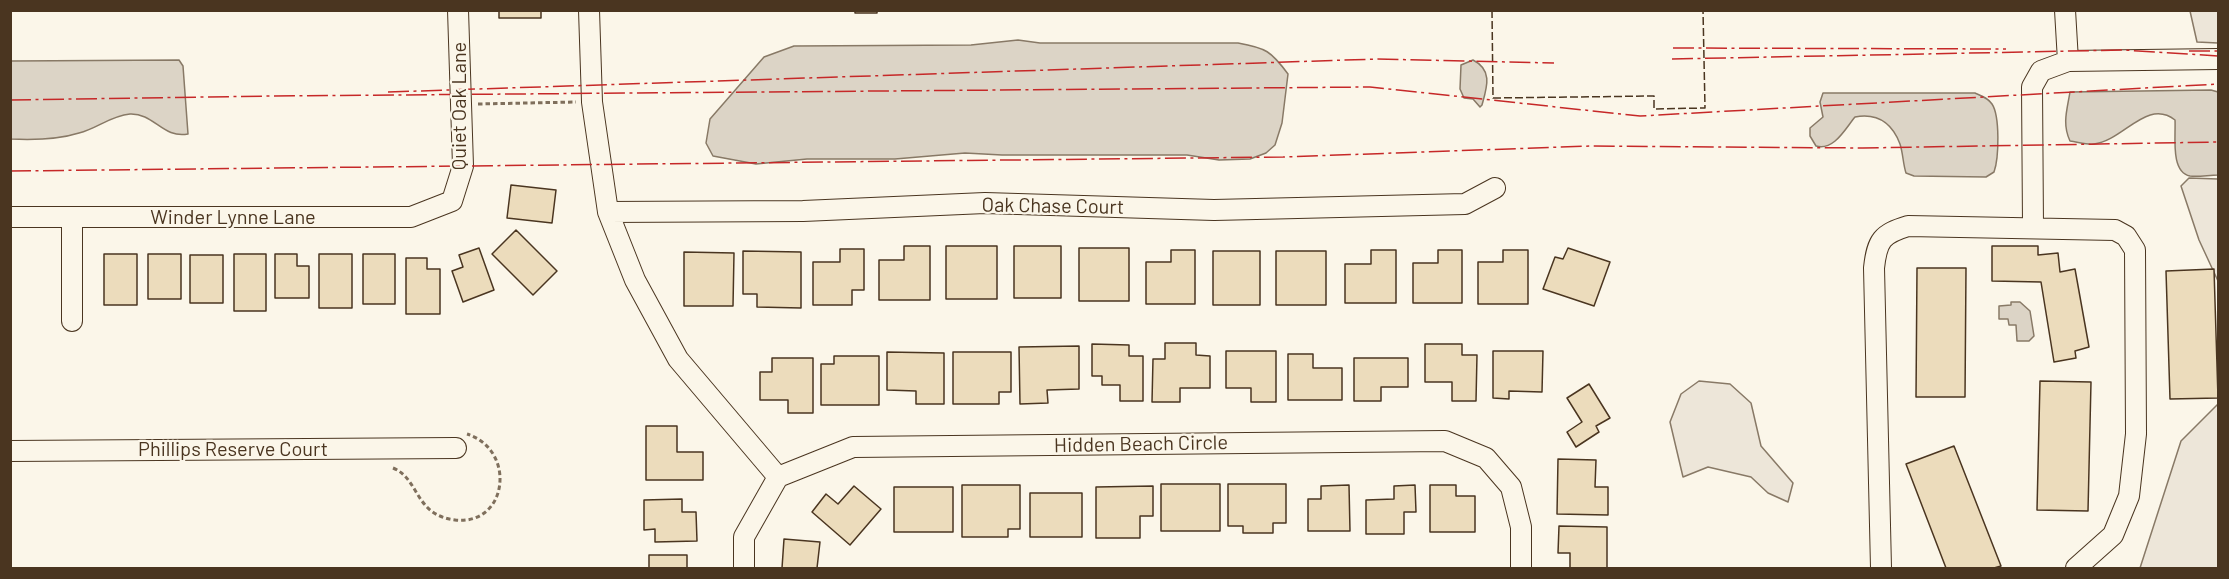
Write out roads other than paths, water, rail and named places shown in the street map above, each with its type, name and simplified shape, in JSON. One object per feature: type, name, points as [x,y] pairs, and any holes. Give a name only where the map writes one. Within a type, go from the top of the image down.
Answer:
[{"type":"street","name":"Quiet Oak Lane","points":[[452,201],[463,166],[458,10]]},
{"type":"street","points":[[589,10],[592,102],[608,212],[635,280],[678,359],[778,477],[744,537],[744,568]]},
{"type":"street","points":[[2065,10],[2068,61]]},
{"type":"street","points":[[2033,226],[2032,87],[2041,71],[2068,61],[2218,59]]},
{"type":"street","name":"Oak Chase Court","points":[[608,212],[803,211],[985,203],[1214,210],[1465,204],[1495,188]]},
{"type":"street","name":"Winder Lynne Lane","points":[[10,218],[411,217],[452,201]]},
{"type":"street","points":[[72,217],[72,321]]},
{"type":"street","points":[[1881,568],[1876,249],[1887,233],[1908,226],[2033,226],[2115,230],[2126,236],[2135,250],[2136,434],[2130,496],[2113,535],[2076,568]]},
{"type":"street","name":"Phillips Reserve Court","points":[[10,451],[457,440]]},
{"type":"street","name":"Hidden Beach Circle","points":[[778,477],[853,447],[1445,441],[1486,458],[1511,487],[1521,527],[1521,568]]}]
